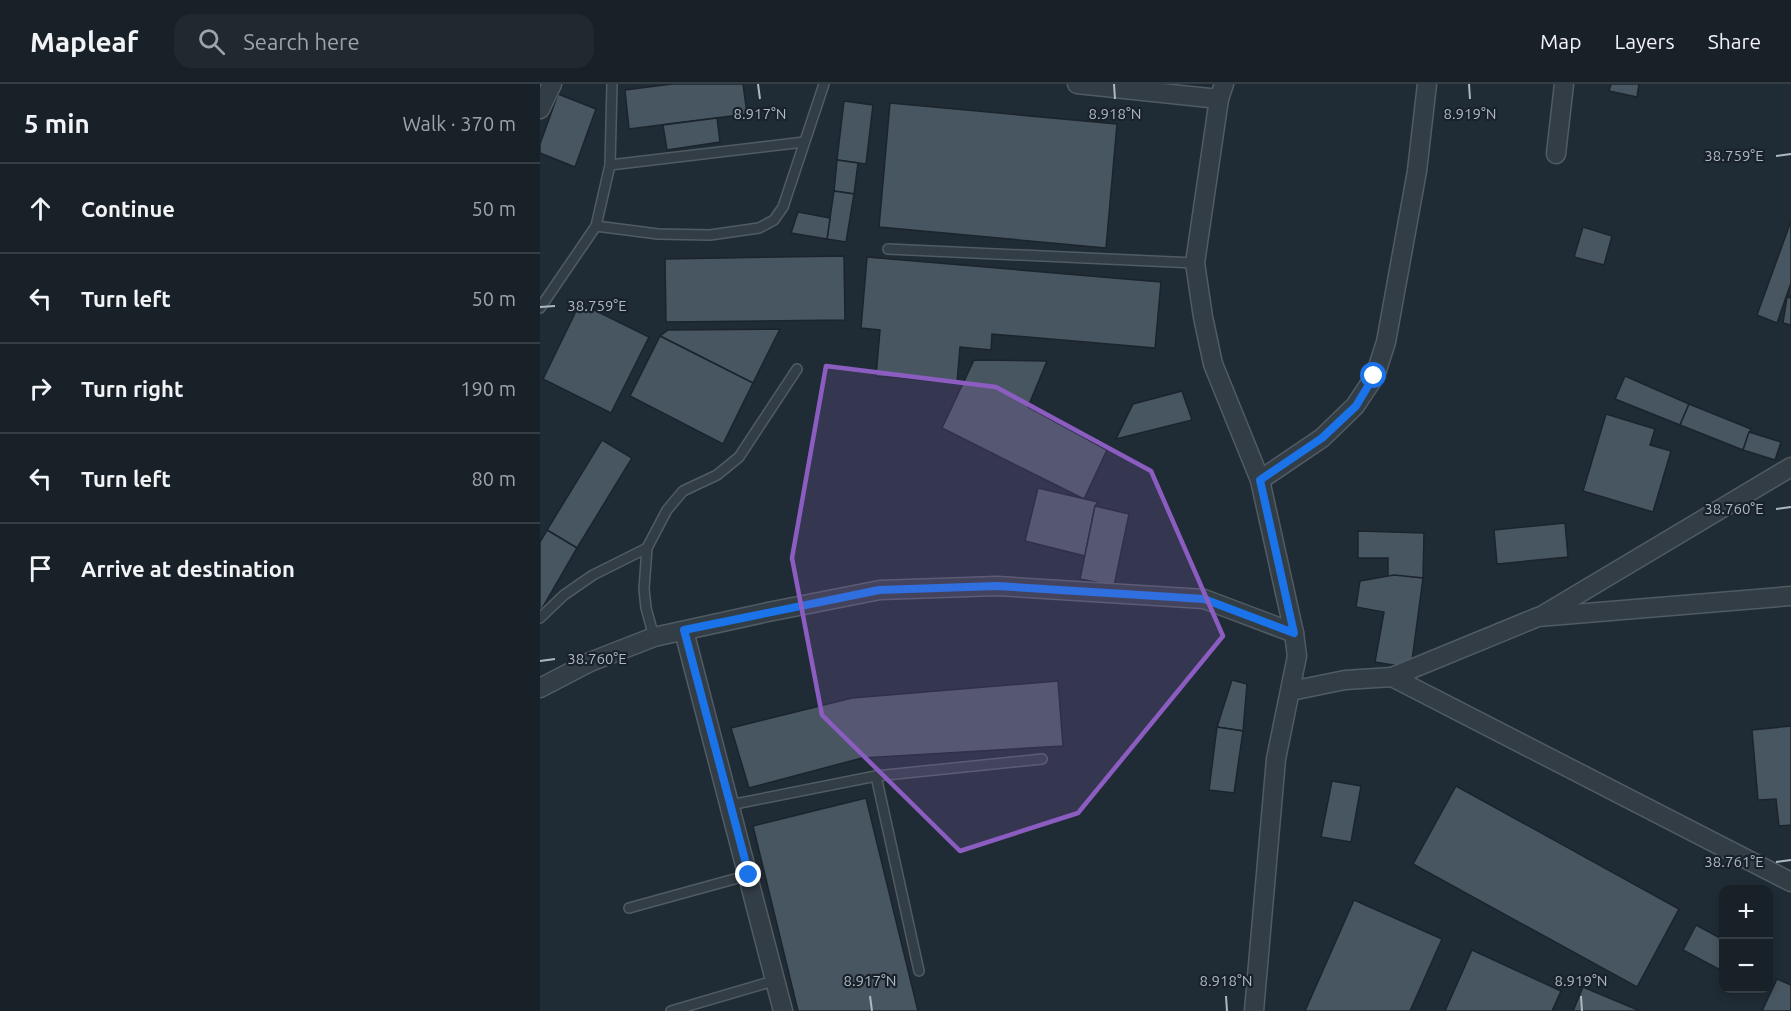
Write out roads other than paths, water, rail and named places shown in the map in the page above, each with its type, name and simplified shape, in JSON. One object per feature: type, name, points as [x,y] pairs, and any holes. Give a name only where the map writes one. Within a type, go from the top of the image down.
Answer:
[{"type":"street","points":[[540,109],[552,84]]},
{"type":"street","points":[[1077,84],[1222,92],[1195,263],[1213,364],[1260,480],[1297,656],[1276,759],[1254,1011]]},
{"type":"street","points":[[1260,480],[1322,438],[1356,406],[1374,376],[1386,342],[1418,171],[1427,84]]},
{"type":"street","points":[[1556,154],[1564,84]]},
{"type":"street","points":[[1291,691],[1345,680],[1392,677],[1538,617],[1791,467]]},
{"type":"street","points":[[540,688],[590,662],[654,637],[879,590],[997,586],[1204,599],[1294,633]]},
{"type":"street","points":[[1538,617],[1791,596]]},
{"type":"street","points":[[684,630],[777,980],[783,1011]]},
{"type":"street","points":[[1392,677],[1791,882]]},
{"type":"lane","points":[[540,308],[596,226],[610,165],[612,84]]},
{"type":"lane","points":[[596,226],[658,234],[710,235],[759,228],[774,220],[783,207],[824,84]]},
{"type":"lane","points":[[610,165],[804,142]]},
{"type":"lane","points":[[888,249],[1195,263]]},
{"type":"lane","points":[[654,637],[646,608],[644,589],[647,548],[667,510],[683,491],[717,475],[739,457],[797,369]]},
{"type":"lane","points":[[540,618],[564,595],[593,575],[647,548]]},
{"type":"lane","points":[[730,805],[876,776],[1042,759]]},
{"type":"lane","points":[[876,776],[919,971]]},
{"type":"lane","points":[[629,908],[749,875]]},
{"type":"lane","points":[[671,1011],[777,980]]}]
